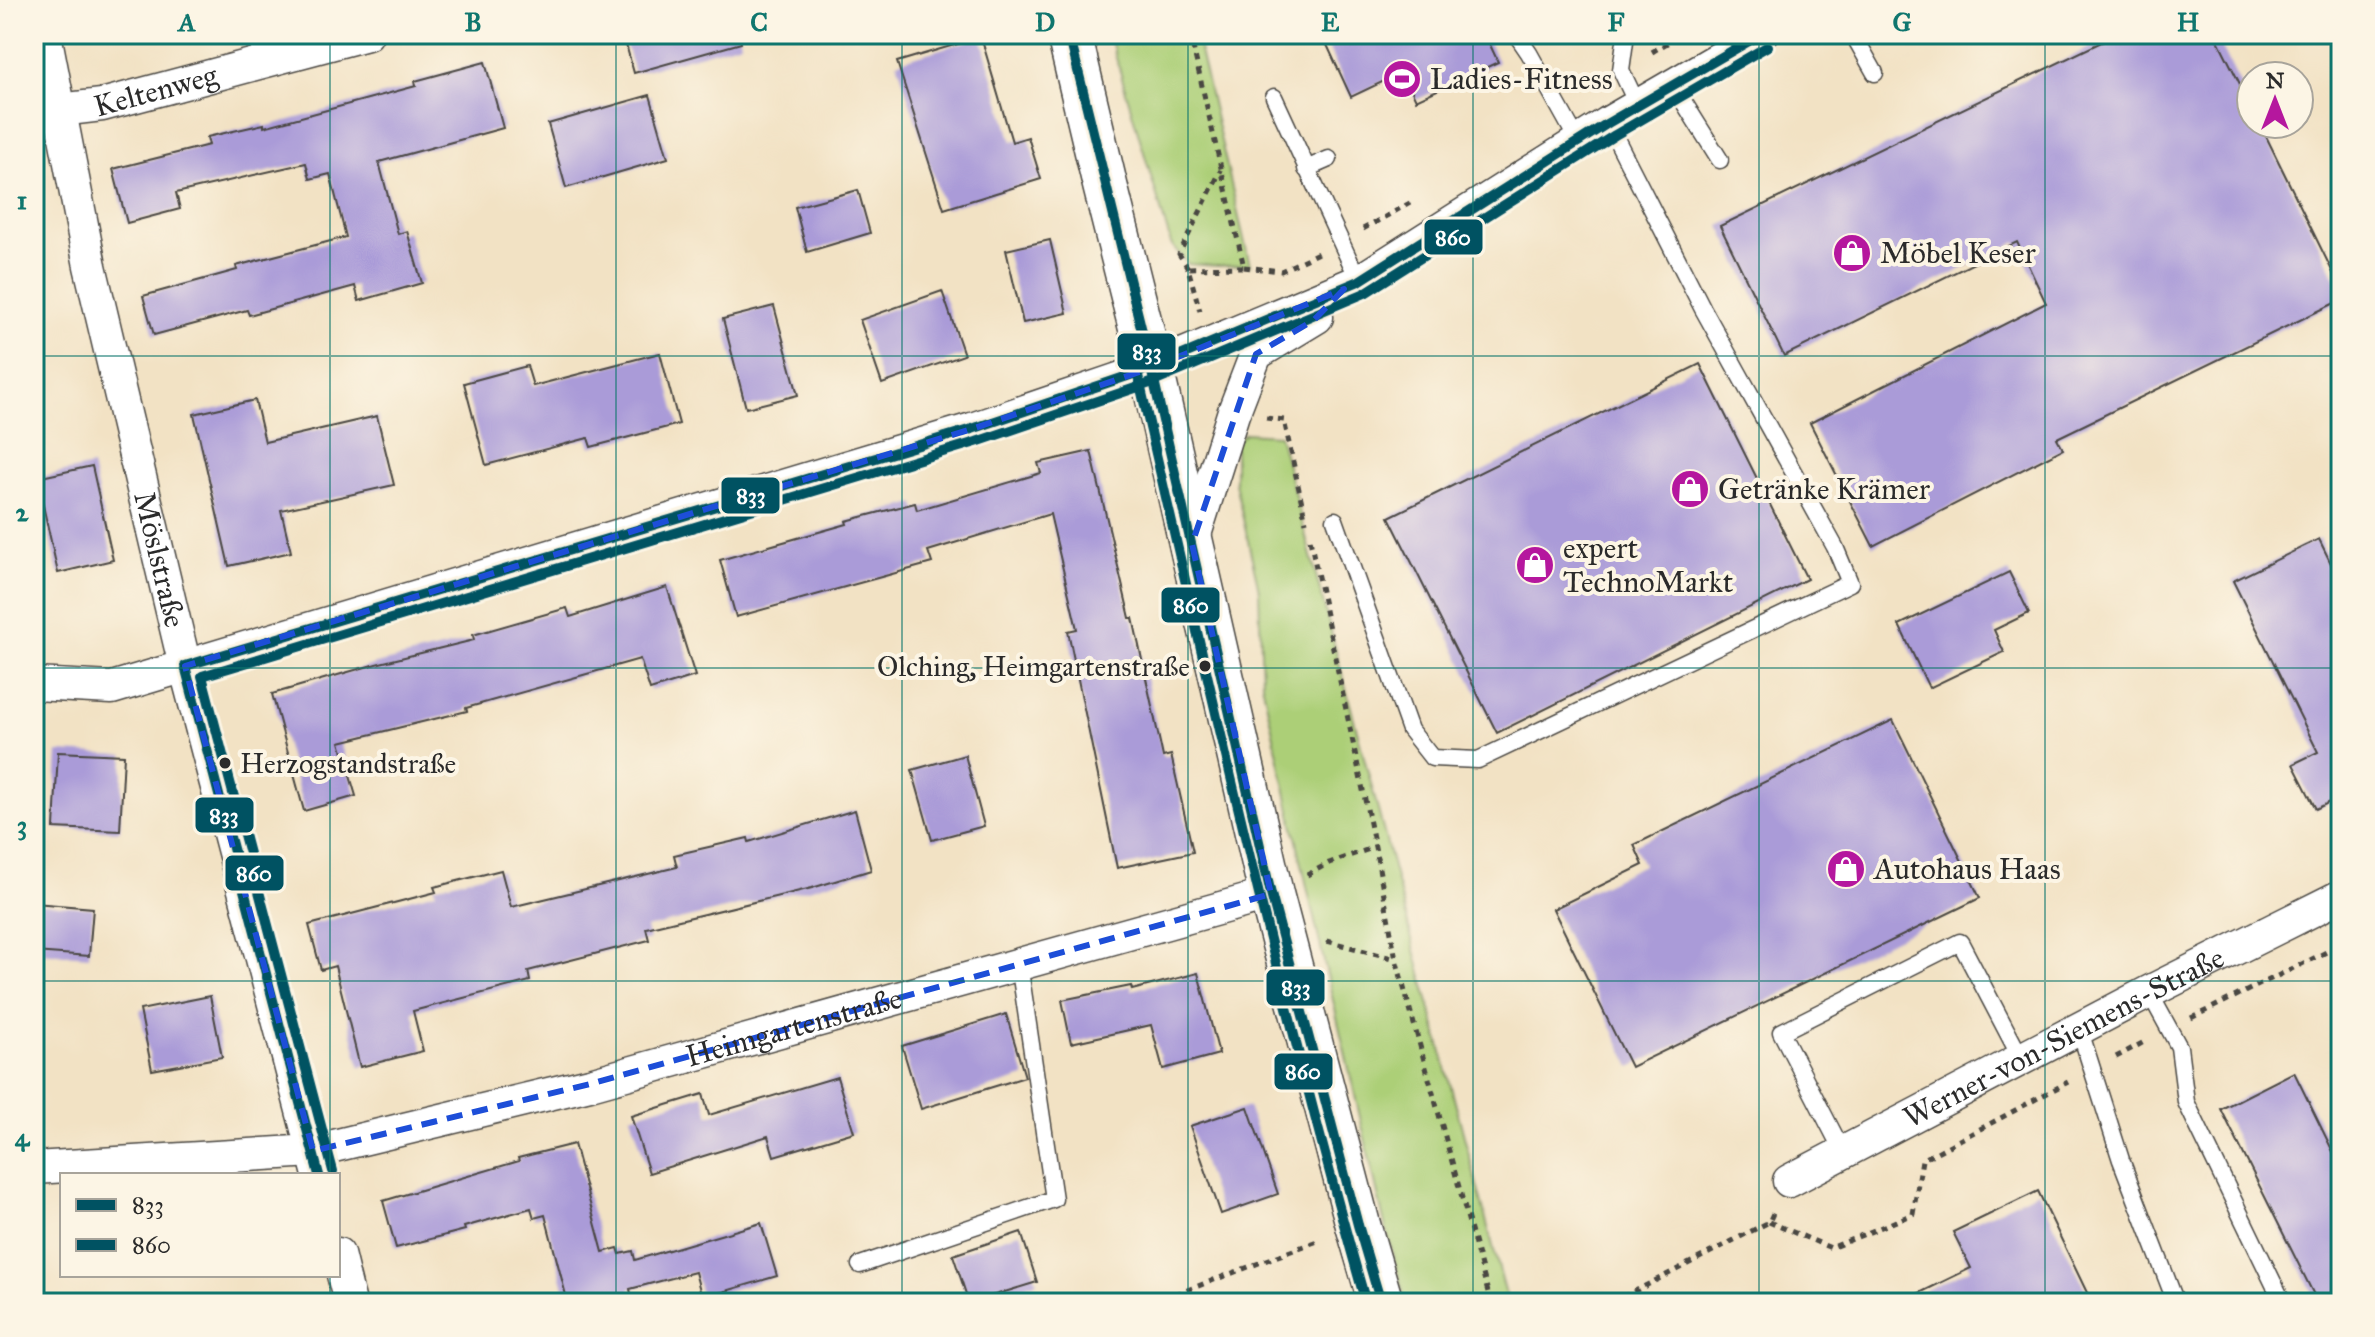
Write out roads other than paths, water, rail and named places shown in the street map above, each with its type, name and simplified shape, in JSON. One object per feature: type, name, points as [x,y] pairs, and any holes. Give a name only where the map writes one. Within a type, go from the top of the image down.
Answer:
[{"type":"main road","points":[[1069,34],[1151,368],[1271,894],[1381,1303]]},
{"type":"street","name":"Möslstraße","points":[[45,34],[47,112],[90,266],[185,666],[316,1163]]},
{"type":"street","name":"Keltenweg","points":[[47,112],[102,105],[367,34]]},
{"type":"street","points":[[34,684],[112,688],[972,429],[1151,368],[1352,285],[1578,141],[1761,34]]},
{"type":"street","points":[[1192,544],[1233,414],[1256,354],[1314,320],[1352,285]]},
{"type":"street","name":"Heimgartenstraße","points":[[34,1168],[316,1163],[1271,894]]},
{"type":"street","name":"Werner-von-Siemens-Straße","points":[[1789,1181],[2079,1028],[2341,896]]},
{"type":"street","points":[[340,1262],[350,1303]]},
{"type":"lane","points":[[1516,34],[1578,141]]},
{"type":"lane","points":[[1626,34],[1621,70],[1638,106]]},
{"type":"lane","points":[[1853,34],[1875,73]]},
{"type":"lane","points":[[1673,85],[1720,160]]},
{"type":"lane","points":[[1274,97],[1340,242],[1352,285]]},
{"type":"lane","points":[[1335,520],[1410,730],[1432,758],[1478,760],[1850,583],[1835,547],[1703,309],[1608,123]]},
{"type":"lane","points":[[1306,169],[1329,159]]},
{"type":"lane","points":[[1844,1154],[1781,1032],[1960,942],[2022,1060]]},
{"type":"lane","points":[[860,1265],[1054,1199],[1019,964]]},
{"type":"lane","points":[[2149,992],[2179,1047],[2186,1102],[2283,1303]]},
{"type":"lane","points":[[2079,1028],[2121,1160],[2176,1303]]},
{"type":"place","name":"Ladies-Fitness","points":[[1402,79]]},
{"type":"place","name":"Möbel Keser","points":[[1852,253]]},
{"type":"place","name":"Getränke Krämer","points":[[1690,489]]},
{"type":"place","name":"expert TechnoMarkt","points":[[1535,565]]},
{"type":"place","name":"Olching, Heimgartenstraße","points":[[1205,666]]},
{"type":"place","name":"Herzogstandstraße","points":[[225,763]]},
{"type":"place","name":"Autohaus Haas","points":[[1846,869]]}]
